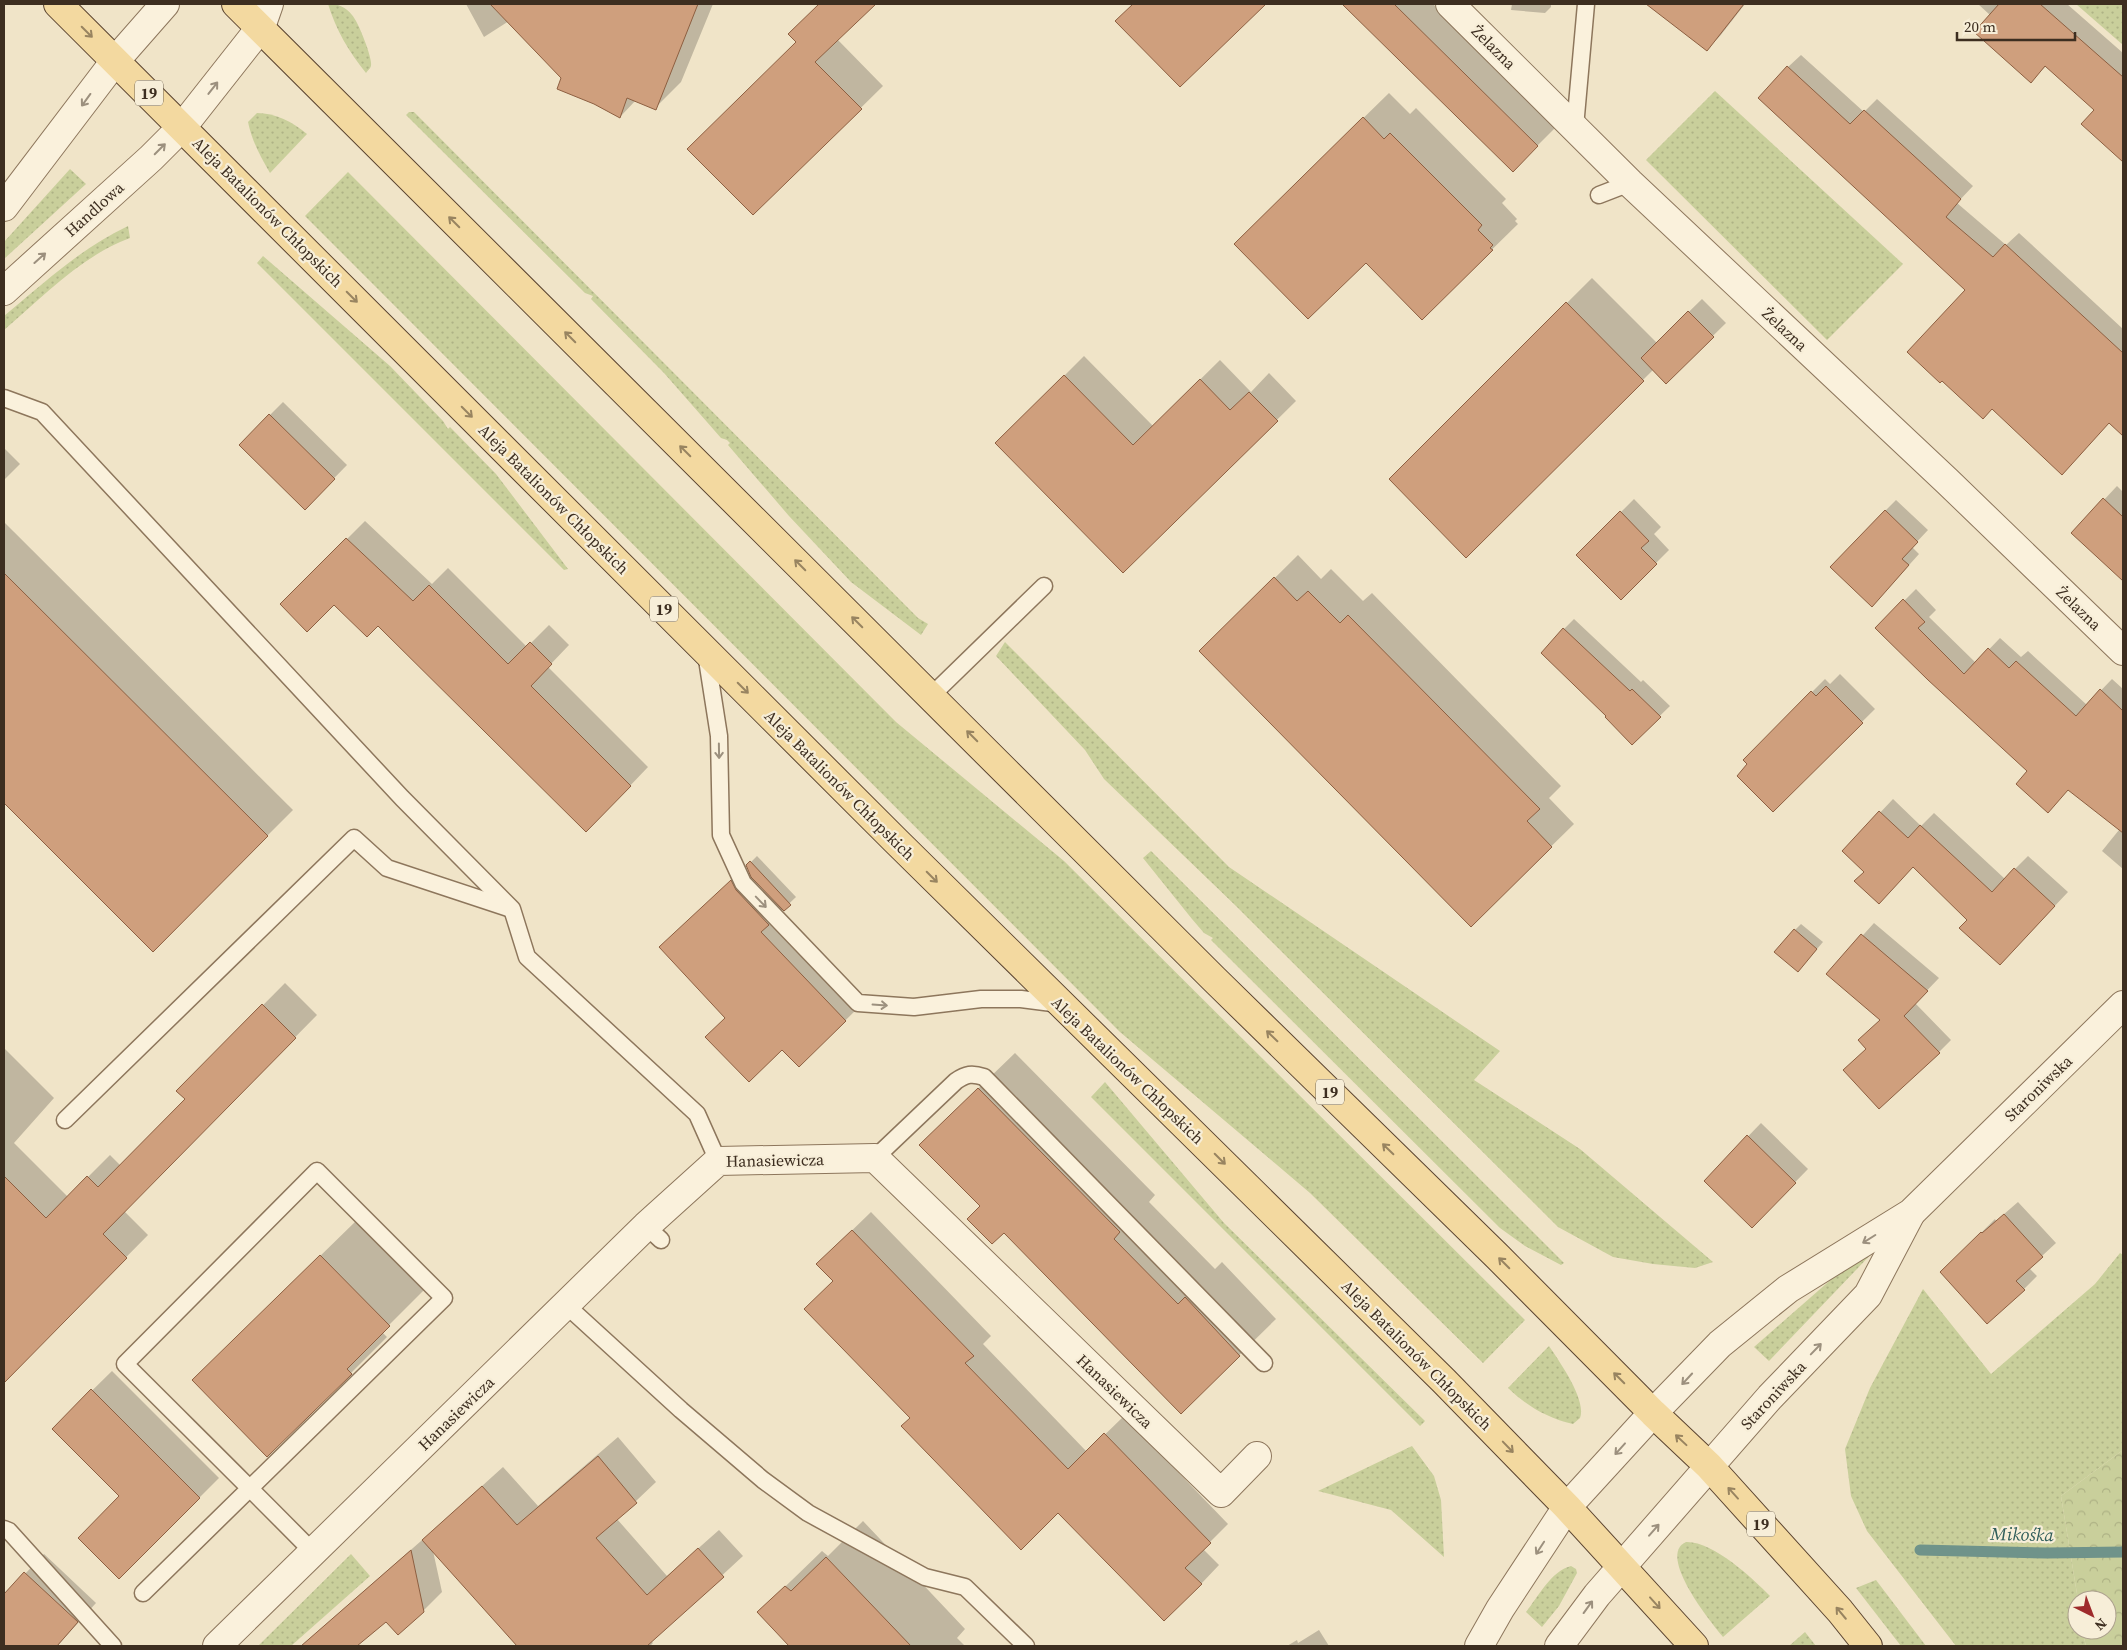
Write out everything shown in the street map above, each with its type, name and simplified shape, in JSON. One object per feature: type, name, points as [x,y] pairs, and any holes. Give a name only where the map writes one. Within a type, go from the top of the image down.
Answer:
[{"type":"main road","name":"Aleja Batalionów Chłopskich","points":[[58,4],[183,126],[1060,1004],[1444,1381],[1567,1507],[1622,1567]]},
{"type":"main road","name":"19","points":[[236,4],[265,16],[354,123],[1214,979],[1709,1466],[1840,1611],[1868,1646]]},
{"type":"main road","name":"19","points":[[1622,1567],[1694,1646]]},
{"type":"street","points":[[4,207],[115,60],[165,4]]},
{"type":"street","name":"Żelazna","points":[[1450,4],[1630,183],[1947,481],[2123,651]]},
{"type":"street","name":"Handlowa","points":[[4,291],[151,158],[183,126],[265,16]]},
{"type":"street","name":"Staroniwska","points":[[1479,1646],[1500,1609],[1567,1507],[1653,1413],[1720,1344],[1788,1289],[1911,1214],[2123,1005]]},
{"type":"street","name":"Hanasiewicza","points":[[217,1646],[566,1305],[654,1233],[718,1161],[875,1158],[1221,1493],[1257,1456]]},
{"type":"street","name":"Staroniwska","points":[[1559,1646],[1597,1595],[1770,1396],[1868,1295],[1911,1214]]},
{"type":"lane","points":[[1575,127],[1586,4]]},
{"type":"lane","points":[[1599,195],[1630,183]]},
{"type":"lane","points":[[4,398],[42,412],[402,798],[512,909],[527,957],[696,1114],[718,1161]]},
{"type":"lane","points":[[931,696],[1044,586]]},
{"type":"lane","points":[[706,651],[719,736],[721,835],[743,883],[858,1003],[914,1007],[981,998],[1020,999],[1060,1004]]},
{"type":"lane","points":[[65,1120],[354,838],[387,868],[512,909]]},
{"type":"lane","points":[[875,1158],[956,1081],[964,1075],[984,1076],[1264,1363]]},
{"type":"lane","points":[[144,1593],[250,1488],[444,1298],[317,1170],[125,1364],[250,1488],[313,1552]]},
{"type":"lane","points":[[566,1305],[681,1410],[763,1480],[808,1513],[917,1572],[965,1587],[1026,1646]]},
{"type":"lane","points":[[4,1529],[9,1531],[113,1646]]},
{"type":"green space","points":[[328,4],[344,8],[355,19],[370,56],[371,67],[366,73],[344,40]]},
{"type":"green space","points":[[2076,4],[2123,4],[2123,45]]},
{"type":"green space","points":[[1715,91],[1903,264],[1827,340],[1646,160]]},
{"type":"green space","points":[[409,112],[414,112],[918,618],[928,624],[921,635],[851,582],[789,516],[728,445],[730,443],[721,438],[664,373],[591,299],[593,296],[585,293],[406,115]]},
{"type":"green space","points":[[257,113],[264,113],[284,119],[307,134],[270,173],[257,148],[248,122]]},
{"type":"green space","points":[[70,169],[86,184],[4,259],[4,242]]},
{"type":"green space","points":[[348,172],[896,722],[1064,861],[1525,1320],[1483,1363],[1310,1193],[1120,1032],[305,216]]},
{"type":"green space","points":[[128,226],[130,238],[95,255],[79,266],[4,330],[4,316],[79,255]]},
{"type":"green space","points":[[263,256],[390,366],[443,421],[448,429],[450,427],[496,474],[568,569],[564,570],[257,263]]},
{"type":"green space","points":[[1005,642],[1229,867],[1500,1051],[1474,1080],[1580,1149],[1713,1262],[1695,1268],[1653,1264],[1613,1257],[1558,1227],[1236,906],[1104,779],[1085,750],[996,656]]},
{"type":"green space","points":[[1151,851],[1564,1263],[1561,1265],[1525,1246],[1500,1228],[1211,940],[1213,938],[1204,933],[1143,858]]},
{"type":"green space","points":[[1105,1082],[1224,1223],[1425,1421],[1420,1426],[1091,1097]]},
{"type":"green space","points":[[1875,1241],[1877,1248],[1769,1361],[1754,1347]]},
{"type":"green space","points":[[2120,1253],[2123,1255],[2123,1450],[2061,1496],[2076,1590],[2067,1590],[2067,1640],[2084,1640],[2086,1646],[1956,1646],[1867,1531],[1851,1496],[1845,1449],[1870,1388],[1923,1289],[1991,1374],[2095,1284]]},
{"type":"green space","points":[[1549,1346],[1571,1381],[1580,1401],[1580,1418],[1573,1424],[1538,1410],[1508,1388]]},
{"type":"green space","points":[[1412,1446],[1434,1476],[1441,1500],[1444,1557],[1391,1510],[1318,1491]]},
{"type":"green space","points":[[2123,1450],[2123,1646],[2086,1646],[2084,1640],[2117,1640],[2117,1590],[2076,1590],[2061,1496]]},
{"type":"green space","points":[[1686,1542],[1697,1543],[1720,1554],[1743,1571],[1770,1596],[1723,1637],[1708,1619],[1689,1590],[1682,1574],[1678,1560],[1679,1549]]},
{"type":"green space","points":[[351,1554],[370,1576],[291,1646],[258,1646]]},
{"type":"green space","points":[[1571,1566],[1576,1569],[1577,1573],[1559,1606],[1542,1627],[1526,1612],[1551,1579],[1557,1573]]},
{"type":"green space","points":[[1876,1580],[1926,1646],[1901,1646],[1856,1588]]},
{"type":"green space","points":[[1805,1632],[1816,1646],[1789,1646]]},
{"type":"building","points":[[490,4],[698,4],[656,110],[627,98],[620,118],[594,104],[557,89],[561,78]]},
{"type":"building","points":[[819,4],[876,4],[815,62],[862,109],[753,215],[687,149],[796,42],[788,34]]},
{"type":"building","points":[[1133,4],[1266,4],[1180,87],[1115,21]]},
{"type":"building","points":[[1342,4],[1394,4],[1538,146],[1513,172]]},
{"type":"building","points":[[1646,4],[1744,4],[1707,51]]},
{"type":"building","points":[[1999,4],[2040,4],[2123,77],[2123,162],[2081,124],[2094,110],[2045,66],[2031,83],[1974,32]]},
{"type":"building","points":[[1787,66],[1850,124],[1864,110],[1961,199],[1946,217],[1993,257],[2005,244],[2123,353],[2123,436],[2109,423],[2062,475],[1992,409],[1983,419],[1907,352],[1965,290],[1758,98]]},
{"type":"building","points":[[1363,117],[1384,139],[1390,133],[1482,225],[1478,230],[1493,245],[1490,248],[1493,250],[1422,320],[1366,263],[1308,319],[1234,244]]},
{"type":"building","points":[[1566,302],[1644,381],[1466,558],[1389,479]]},
{"type":"building","points":[[1688,311],[1714,337],[1666,384],[1641,358]]},
{"type":"building","points":[[1064,375],[1133,445],[1200,379],[1230,410],[1249,392],[1278,421],[1123,573],[995,443]]},
{"type":"building","points":[[269,414],[335,479],[305,510],[239,445]]},
{"type":"building","points":[[2103,498],[2123,517],[2123,581],[2071,533]]},
{"type":"building","points":[[1885,510],[1918,542],[1902,559],[1909,565],[1872,607],[1830,567]]},
{"type":"building","points":[[1620,511],[1649,541],[1641,548],[1657,564],[1621,600],[1576,555]]},
{"type":"building","points":[[346,538],[413,601],[429,585],[508,664],[530,642],[552,664],[531,686],[631,786],[586,832],[378,626],[367,637],[334,605],[307,632],[280,604]]},
{"type":"building","points":[[4,573],[268,836],[153,952],[4,803]]},
{"type":"building","points":[[1274,577],[1297,601],[1308,591],[1340,623],[1348,615],[1540,809],[1527,821],[1552,847],[1471,927],[1199,651]]},
{"type":"building","points":[[1903,599],[1925,622],[1918,628],[1964,674],[1988,648],[2009,668],[2016,661],[2076,716],[2100,689],[2123,711],[2123,833],[2068,790],[2048,813],[2016,784],[2027,771],[1928,680],[1875,628]]},
{"type":"building","points":[[1563,628],[1630,691],[1632,689],[1661,717],[1632,745],[1606,716],[1541,653]]},
{"type":"building","points":[[1826,686],[1863,723],[1773,812],[1737,776],[1747,764],[1743,760],[1811,691],[1816,696]]},
{"type":"building","points":[[1879,811],[1908,838],[1920,825],[1992,892],[2014,868],[2055,906],[2000,965],[1959,928],[1967,920],[1913,867],[1879,904],[1854,881],[1864,872],[1842,851]]},
{"type":"building","points":[[750,861],[791,905],[784,911],[751,877],[746,865]]},
{"type":"building","points":[[731,880],[736,890],[769,925],[761,932],[846,1021],[799,1067],[782,1050],[749,1082],[705,1037],[725,1018],[659,947]]},
{"type":"building","points":[[1794,929],[1817,949],[1798,972],[1774,952]]},
{"type":"building","points":[[1861,934],[1928,991],[1904,1016],[1940,1053],[1879,1109],[1843,1070],[1866,1049],[1858,1040],[1880,1020],[1826,974]]},
{"type":"building","points":[[262,1004],[296,1038],[103,1234],[127,1258],[4,1383],[4,1176],[46,1218],[87,1176],[98,1187],[185,1099],[176,1091]]},
{"type":"building","points":[[978,1088],[1120,1232],[1114,1239],[1178,1304],[1185,1297],[1240,1356],[1181,1414],[1004,1233],[992,1244],[967,1219],[980,1206],[919,1145]]},
{"type":"building","points":[[1747,1135],[1796,1183],[1752,1228],[1704,1181]]},
{"type":"building","points":[[2004,1214],[2043,1257],[2016,1281],[2025,1290],[1987,1324],[1940,1272],[1981,1232]]},
{"type":"building","points":[[852,1230],[974,1356],[965,1363],[1068,1469],[1104,1433],[1211,1543],[1185,1568],[1202,1584],[1164,1621],[1058,1513],[1021,1550],[901,1426],[910,1418],[804,1309],[833,1281],[816,1264]]},
{"type":"building","points":[[320,1255],[390,1326],[347,1369],[352,1374],[267,1457],[192,1380]]},
{"type":"building","points":[[91,1389],[200,1498],[119,1579],[78,1538],[119,1496],[52,1429]]},
{"type":"building","points":[[598,1456],[637,1503],[596,1538],[647,1595],[698,1548],[724,1577],[647,1646],[517,1646],[422,1540],[482,1486],[517,1525]]},
{"type":"building","points":[[411,1550],[424,1612],[398,1635],[386,1622],[357,1646],[301,1646]]},
{"type":"building","points":[[826,1557],[911,1646],[789,1646],[757,1612],[785,1586],[791,1591]]},
{"type":"building","points":[[24,1572],[78,1622],[57,1646],[4,1646],[4,1594]]},
{"type":"waterway","name":"Mikośka","points":[[1920,1550],[2047,1553],[2123,1552]]}]
